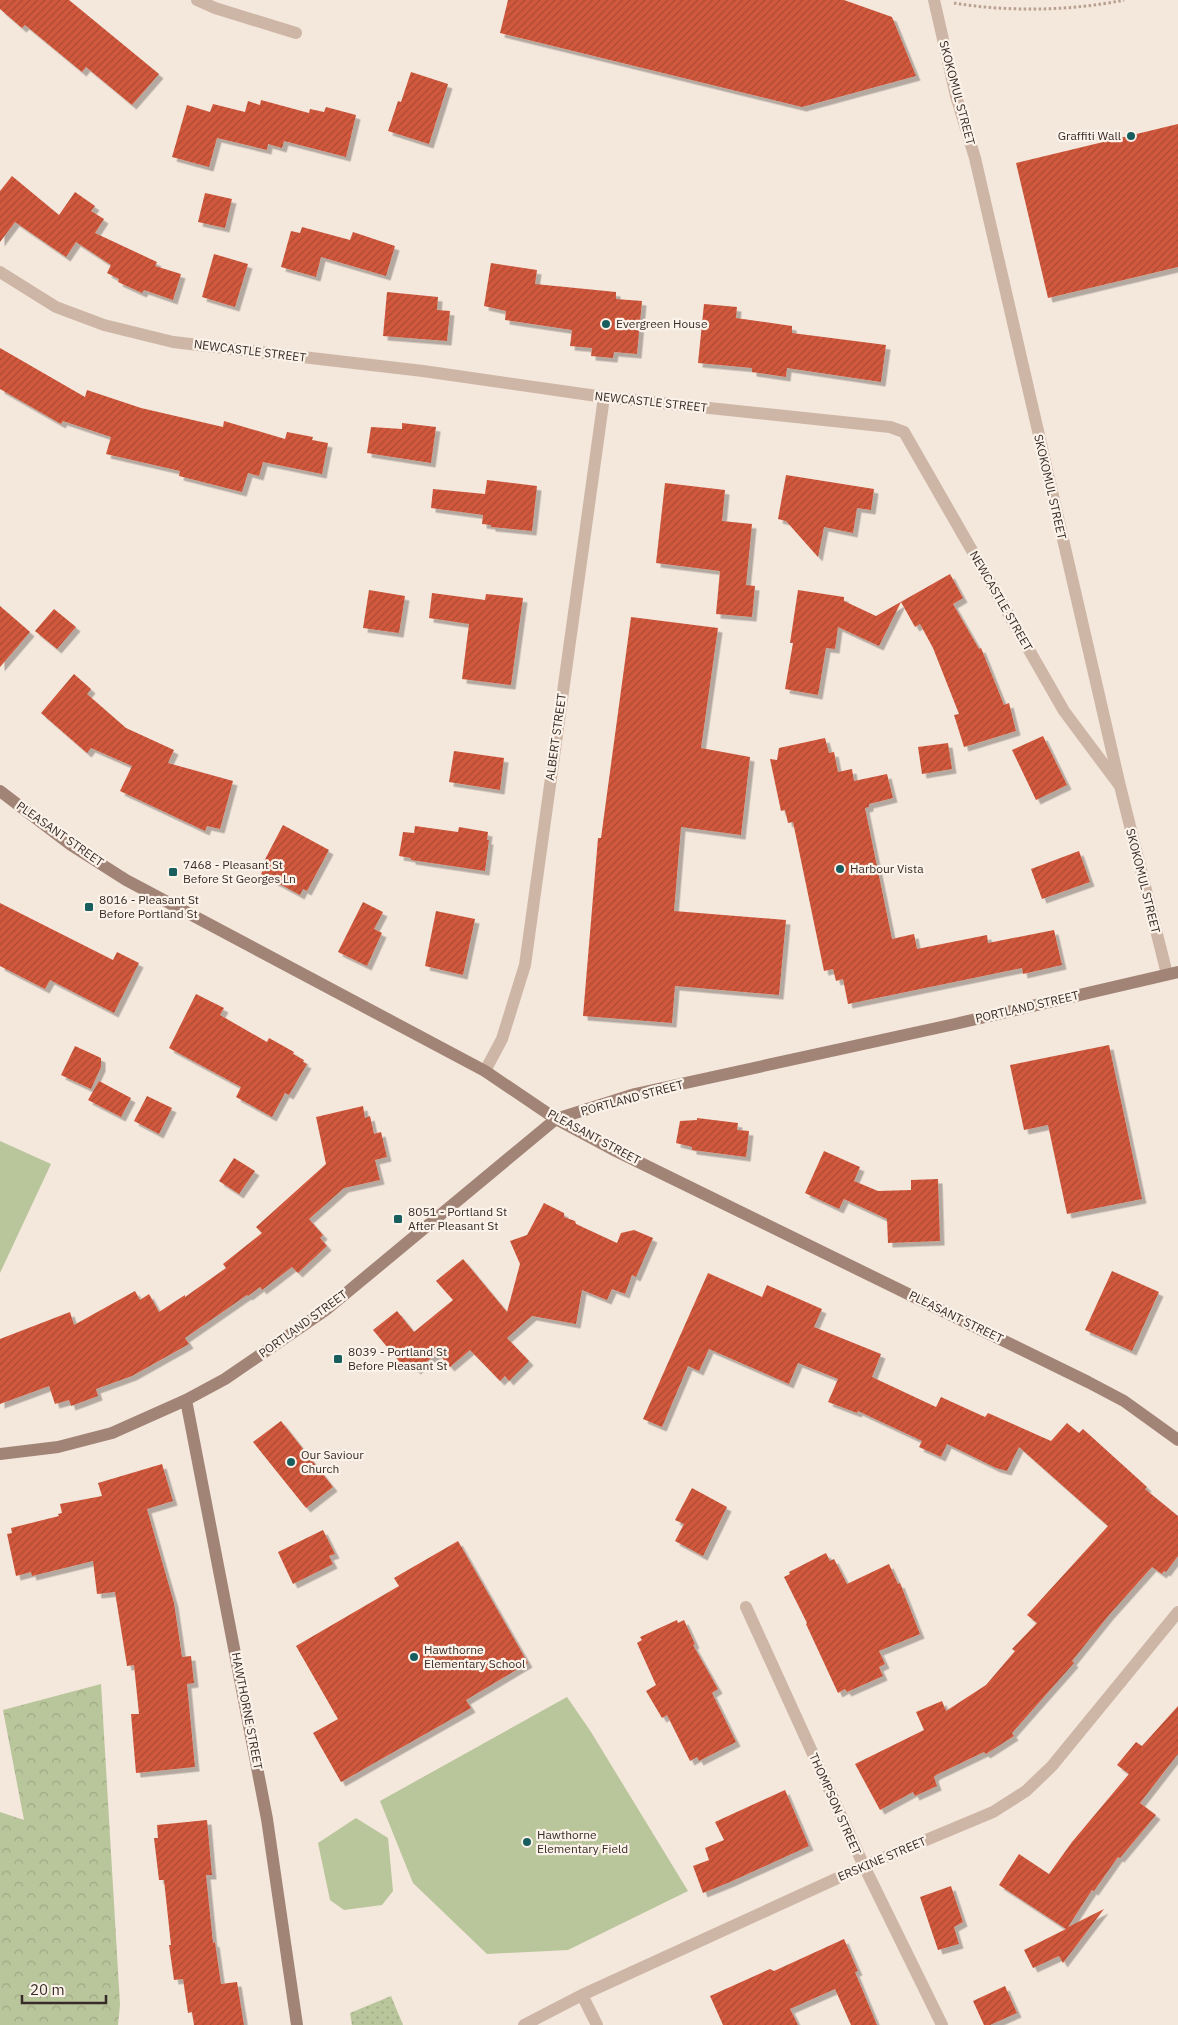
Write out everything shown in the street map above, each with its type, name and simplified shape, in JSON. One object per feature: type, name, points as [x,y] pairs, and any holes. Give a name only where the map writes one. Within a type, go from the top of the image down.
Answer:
[{"type":"main road","name":"PLEASANT STREET","points":[[0,790],[71,846],[126,880],[485,1071],[556,1119],[1088,1382],[1124,1401],[1178,1440]]},
{"type":"main road","name":"PORTLAND STREET","points":[[0,1454],[58,1447],[112,1433],[186,1400],[225,1379],[327,1309],[556,1119],[635,1094],[955,1024],[1172,973]]},
{"type":"main road","name":"HAWTHORNE STREET","points":[[186,1400],[267,1819],[297,2025]]},
{"type":"street","points":[[197,0],[215,8],[296,33]]},
{"type":"street","name":"SKOKOMUL STREET","points":[[934,0],[956,96],[975,158],[1120,786],[1172,973]]},
{"type":"street","name":"NEWCASTLE STREET","points":[[0,272],[56,307],[104,325],[173,342],[422,371],[604,397],[890,427],[904,432],[1064,711],[1120,786]]},
{"type":"street","name":"ALBERT STREET","points":[[485,1071],[502,1039],[525,965],[604,397]]},
{"type":"street","name":"THOMPSON STREET","points":[[746,1607],[864,1866],[942,2025]]},
{"type":"street","name":"ERSKINE STREET","points":[[524,2025],[582,1995],[864,1866],[993,1812],[1026,1791],[1052,1766],[1178,1612]]},
{"type":"street","points":[[582,1995],[597,2025]]},
{"type":"path","points":[[934,0],[988,8],[1029,9],[1124,0]]},
{"type":"green space","points":[[0,1141],[51,1164],[0,1273]]},
{"type":"green space","points":[[101,1684],[120,2005],[118,2025],[0,2025],[0,1812],[24,1820],[3,1710]]},
{"type":"green space","name":"Hawthorne Elementary Field","points":[[567,1697],[591,1732],[688,1891],[568,1950],[487,1954],[413,1883],[380,1801]]},
{"type":"green space","points":[[356,1818],[388,1838],[393,1891],[382,1905],[344,1910],[330,1900],[318,1843]]},
{"type":"green space","points":[[391,1996],[403,2025],[352,2025],[350,2013]]},
{"type":"building","points":[[0,0],[69,0],[159,74],[132,105],[86,67],[82,72],[25,25],[22,28],[0,9]]},
{"type":"building","points":[[508,0],[844,0],[892,17],[916,76],[802,107],[500,33]]},
{"type":"building","points":[[411,72],[448,84],[429,144],[388,131],[398,101],[401,102]]},
{"type":"building","points":[[261,100],[309,113],[310,109],[324,112],[326,107],[356,115],[346,157],[284,141],[282,148],[268,144],[267,150],[217,138],[209,167],[172,157],[187,105],[210,112],[213,104],[245,112],[248,101],[260,105]]},
{"type":"building","points":[[1178,124],[1178,267],[1048,298],[1016,163]]},
{"type":"building","points":[[12,176],[59,215],[75,192],[95,206],[91,211],[104,219],[95,233],[157,262],[155,266],[181,274],[173,300],[144,290],[142,293],[118,282],[119,279],[107,273],[111,265],[76,242],[66,257],[15,222],[0,242],[0,191]]},
{"type":"building","points":[[205,193],[232,199],[225,228],[198,222]]},
{"type":"building","points":[[302,227],[350,240],[353,232],[395,246],[386,276],[321,257],[316,277],[281,267],[291,231],[300,233]]},
{"type":"building","points":[[214,254],[248,264],[235,307],[202,297]]},
{"type":"building","points":[[491,263],[537,270],[535,284],[616,292],[616,299],[642,301],[637,354],[614,352],[613,358],[591,356],[592,348],[570,346],[572,330],[505,320],[506,311],[484,306]]},
{"type":"building","points":[[387,292],[438,297],[437,310],[450,311],[447,341],[383,336]]},
{"type":"building","points":[[704,304],[737,307],[736,318],[792,326],[792,333],[886,345],[881,382],[787,368],[786,377],[752,372],[752,368],[698,363]]},
{"type":"building","points":[[0,348],[85,397],[87,390],[141,408],[223,427],[224,421],[285,439],[287,432],[313,437],[312,440],[328,443],[322,474],[263,462],[259,476],[248,473],[242,492],[179,476],[180,471],[106,454],[111,437],[63,421],[61,424],[0,389]]},
{"type":"building","points":[[402,423],[436,427],[431,463],[367,453],[371,427],[402,429]]},
{"type":"building","points":[[786,475],[874,489],[871,510],[857,508],[853,533],[824,527],[818,557],[786,521],[778,519]]},
{"type":"building","points":[[487,480],[537,486],[532,531],[491,527],[491,525],[482,524],[483,515],[431,508],[433,489],[485,494]]},
{"type":"building","points":[[665,483],[725,490],[722,521],[752,524],[746,585],[755,586],[752,617],[716,614],[720,571],[656,563]]},
{"type":"building","points":[[950,574],[963,598],[953,604],[979,649],[981,648],[1004,705],[1009,703],[1016,731],[964,747],[954,715],[959,714],[933,648],[920,624],[915,627],[901,602],[879,646],[838,627],[835,649],[826,648],[818,695],[785,689],[793,643],[790,643],[798,590],[844,597],[844,601],[876,616]]},
{"type":"building","points":[[369,590],[405,596],[399,633],[363,628]]},
{"type":"building","points":[[432,593],[485,600],[486,594],[523,598],[511,685],[462,679],[469,624],[429,618]]},
{"type":"building","points":[[0,606],[30,632],[0,667]]},
{"type":"building","points":[[54,609],[76,627],[57,649],[35,631]]},
{"type":"building","points":[[631,617],[718,628],[701,748],[750,757],[741,835],[681,827],[674,911],[786,920],[779,995],[675,986],[672,1023],[583,1016],[598,838],[601,838]]},
{"type":"building","points":[[74,674],[91,689],[87,694],[126,728],[174,750],[168,763],[233,781],[220,829],[207,826],[205,831],[120,791],[132,766],[91,748],[87,753],[41,713]]},
{"type":"building","points":[[1043,736],[1067,785],[1036,800],[1012,750]]},
{"type":"building","name":"Harbour Vista","points":[[825,738],[829,753],[834,752],[838,772],[852,769],[854,781],[887,774],[893,798],[869,804],[869,807],[865,808],[892,939],[914,934],[917,949],[987,935],[988,943],[1054,930],[1062,965],[1023,974],[1022,968],[848,1004],[843,979],[836,981],[833,969],[824,971],[793,822],[788,823],[785,810],[781,811],[770,759],[777,760],[779,748]]},
{"type":"building","points":[[948,743],[952,769],[922,774],[918,747]]},
{"type":"building","points":[[454,751],[504,758],[500,790],[449,782]]},
{"type":"building","points":[[283,825],[329,850],[307,891],[303,889],[300,895],[261,874],[264,868],[261,867]]},
{"type":"building","points":[[415,826],[458,832],[459,827],[488,832],[487,840],[489,840],[485,871],[411,860],[411,858],[399,856],[403,832],[414,833]]},
{"type":"building","points":[[1079,851],[1090,882],[1042,899],[1031,869]]},
{"type":"building","points":[[363,902],[383,912],[374,929],[382,933],[367,966],[338,952]]},
{"type":"building","points":[[0,903],[113,960],[117,952],[139,963],[114,1013],[50,980],[45,989],[0,966]]},
{"type":"building","points":[[436,911],[475,919],[463,975],[425,966]]},
{"type":"building","points":[[196,994],[224,1008],[220,1015],[267,1042],[269,1038],[294,1052],[293,1054],[304,1060],[303,1062],[307,1064],[289,1095],[285,1093],[272,1117],[236,1097],[241,1087],[169,1048]]},
{"type":"building","points":[[1109,1045],[1142,1199],[1067,1214],[1048,1125],[1024,1130],[1010,1065]]},
{"type":"building","points":[[75,1046],[101,1058],[101,1067],[91,1089],[61,1075]]},
{"type":"building","points":[[99,1081],[131,1098],[121,1117],[88,1100]]},
{"type":"building","points":[[147,1096],[172,1108],[159,1134],[134,1121]]},
{"type":"building","points":[[363,1106],[365,1118],[370,1116],[374,1134],[381,1132],[387,1157],[375,1160],[380,1180],[344,1188],[309,1219],[323,1235],[320,1238],[327,1246],[298,1273],[292,1267],[262,1290],[260,1287],[247,1295],[185,1338],[189,1344],[132,1376],[96,1389],[98,1396],[71,1406],[69,1400],[55,1404],[49,1386],[0,1404],[0,1339],[70,1312],[74,1325],[135,1291],[140,1300],[149,1294],[159,1312],[185,1295],[185,1297],[226,1268],[223,1264],[262,1233],[256,1227],[326,1164],[316,1117]]},
{"type":"building","points":[[697,1118],[738,1123],[737,1130],[749,1131],[746,1157],[692,1150],[692,1147],[676,1143],[680,1121],[697,1120]]},
{"type":"building","points":[[824,1151],[860,1167],[854,1181],[878,1191],[911,1190],[911,1180],[938,1179],[940,1241],[888,1243],[887,1219],[844,1199],[839,1209],[805,1193]]},
{"type":"building","points":[[234,1158],[255,1171],[239,1194],[219,1181]]},
{"type":"building","points":[[544,1203],[564,1213],[564,1217],[575,1221],[576,1224],[617,1243],[621,1233],[634,1230],[653,1238],[636,1277],[632,1275],[625,1294],[612,1289],[607,1300],[582,1290],[576,1324],[532,1316],[507,1338],[529,1361],[509,1381],[505,1376],[500,1381],[470,1350],[450,1367],[438,1353],[416,1370],[409,1361],[403,1366],[373,1330],[397,1311],[414,1332],[453,1300],[436,1281],[463,1259],[507,1312],[520,1264],[510,1241],[527,1235]]},
{"type":"building","points":[[1112,1271],[1159,1292],[1132,1351],[1085,1330]]},
{"type":"building","points":[[708,1273],[762,1297],[767,1285],[822,1309],[814,1327],[881,1354],[872,1377],[936,1407],[941,1397],[985,1417],[988,1413],[1051,1441],[1067,1423],[1079,1433],[1083,1429],[1147,1487],[1145,1489],[1178,1516],[1178,1556],[1166,1572],[1164,1571],[1162,1574],[1152,1567],[1109,1615],[1072,1661],[1074,1663],[1012,1733],[1014,1736],[986,1754],[984,1752],[936,1775],[934,1777],[937,1786],[915,1796],[913,1792],[880,1810],[855,1764],[924,1730],[916,1712],[942,1701],[946,1711],[986,1685],[1015,1651],[1012,1649],[1037,1623],[1027,1615],[1108,1526],[1019,1447],[1007,1471],[996,1468],[947,1444],[941,1457],[919,1447],[922,1441],[858,1411],[857,1413],[828,1402],[838,1379],[798,1363],[789,1384],[709,1349],[699,1371],[688,1366],[662,1427],[643,1419]]},
{"type":"building","name":"Our Saviour Church","points":[[281,1421],[333,1487],[306,1508],[253,1442]]},
{"type":"building","points":[[162,1464],[173,1501],[147,1509],[174,1603],[182,1657],[191,1656],[194,1683],[187,1684],[195,1767],[136,1773],[131,1714],[139,1714],[134,1665],[127,1666],[115,1592],[97,1594],[93,1561],[32,1576],[31,1572],[16,1576],[7,1534],[12,1533],[11,1528],[59,1516],[58,1514],[62,1513],[60,1504],[102,1496],[98,1483]]},
{"type":"building","points":[[692,1488],[727,1507],[703,1556],[675,1541],[684,1524],[675,1520]]},
{"type":"building","points":[[323,1530],[335,1554],[329,1556],[333,1564],[293,1584],[278,1552]]},
{"type":"building","name":"Hawthorne Elementary School","points":[[458,1541],[528,1663],[466,1700],[471,1708],[341,1782],[313,1733],[338,1719],[296,1646],[399,1586],[394,1578]]},
{"type":"building","points":[[826,1553],[830,1561],[834,1559],[847,1584],[889,1564],[898,1584],[900,1583],[920,1634],[879,1651],[885,1664],[879,1667],[883,1676],[847,1692],[845,1689],[838,1693],[784,1577],[790,1574],[789,1572]]},
{"type":"building","points":[[677,1620],[678,1623],[684,1620],[695,1644],[693,1645],[718,1689],[712,1693],[736,1742],[699,1761],[697,1757],[690,1761],[667,1715],[662,1718],[646,1691],[656,1685],[637,1643],[642,1640],[640,1637]]},
{"type":"building","points":[[1178,1706],[1178,1754],[1140,1803],[1156,1815],[1120,1858],[1118,1857],[1094,1891],[1092,1890],[1068,1927],[1104,1909],[1063,1963],[1059,1956],[1033,1968],[1024,1950],[1066,1929],[999,1885],[1019,1854],[1049,1874],[1072,1842],[1129,1774],[1117,1765],[1136,1742],[1142,1746]]},
{"type":"building","points":[[785,1790],[809,1846],[703,1893],[693,1866],[709,1860],[705,1848],[724,1840],[715,1822]]},
{"type":"building","points":[[207,1820],[212,1875],[206,1875],[213,1943],[215,1942],[221,1984],[237,1982],[244,2025],[194,2025],[192,2012],[188,2013],[183,1979],[174,1980],[164,1880],[159,1880],[154,1838],[158,1838],[157,1825]]},
{"type":"building","points":[[951,1886],[963,1922],[954,1927],[959,1944],[938,1950],[920,1897]]},
{"type":"building","points":[[844,1939],[858,1971],[855,1972],[877,2025],[851,2025],[835,1989],[790,2009],[798,2025],[723,2025],[710,1996],[770,1969],[774,1971]]},
{"type":"building","points":[[1005,1986],[1017,2013],[990,2025],[984,2025],[973,2001]]},
{"type":"place","name":"Graffiti Wall","points":[[1131,136]]},
{"type":"place","name":"Evergreen House","points":[[606,324]]},
{"type":"place","name":"Harbour Vista","points":[[840,869]]},
{"type":"place","name":"7468 - Pleasant St Before St Georges Ln","points":[[173,872]]},
{"type":"place","name":"8016 - Pleasant St Before Portland St","points":[[89,907]]},
{"type":"place","name":"8051 - Portland St After Pleasant St","points":[[398,1219]]},
{"type":"place","name":"8039 - Portland St Before Pleasant St","points":[[338,1359]]},
{"type":"place","name":"Our Saviour Church","points":[[291,1462]]},
{"type":"place","name":"Hawthorne Elementary School","points":[[414,1657]]},
{"type":"place","name":"Hawthorne Elementary Field","points":[[527,1842]]}]
